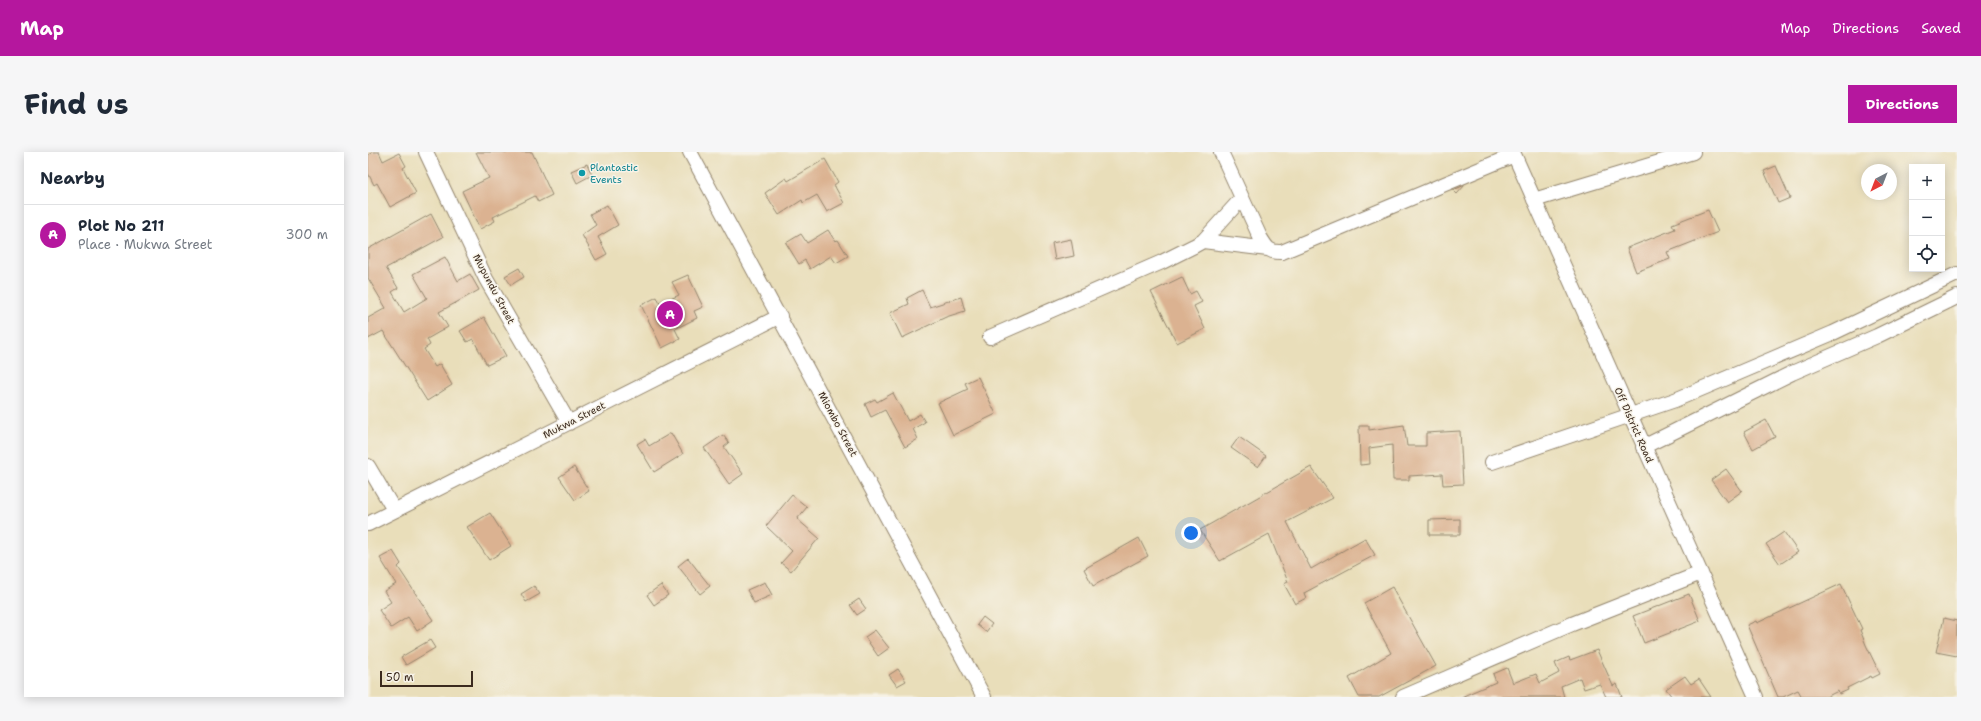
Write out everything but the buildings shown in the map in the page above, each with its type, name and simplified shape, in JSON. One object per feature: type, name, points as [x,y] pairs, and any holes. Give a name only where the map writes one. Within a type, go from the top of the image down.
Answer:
[{"type":"street","name":"Mupundu Street","points":[[426,152],[486,278],[569,423]]},
{"type":"street","name":"Miombo Street","points":[[690,152],[780,316],[984,697]]},
{"type":"street","points":[[1221,152],[1260,237],[1268,249],[1274,253],[1282,252],[1513,153]]},
{"type":"street","points":[[1534,200],[1693,152]]},
{"type":"street","name":"Off District Road","points":[[1513,153],[1630,414],[1643,447],[1756,697]]},
{"type":"street","points":[[990,337],[1162,262],[1203,241],[1242,198]]},
{"type":"street","points":[[1203,241],[1268,249]]},
{"type":"street","points":[[1492,462],[1674,400],[1826,336],[1957,274]]},
{"type":"street","points":[[1643,447],[1792,373],[1877,336],[1957,297]]},
{"type":"street","name":"Mukwa Street","points":[[368,524],[780,316]]},
{"type":"street","points":[[368,466],[394,510]]},
{"type":"street","points":[[1403,697],[1572,624],[1701,573]]},
{"type":"place","name":"Plantastic Events","points":[[582,173]]},
{"type":"place","name":"Plot No 211","points":[[670,314]]}]
